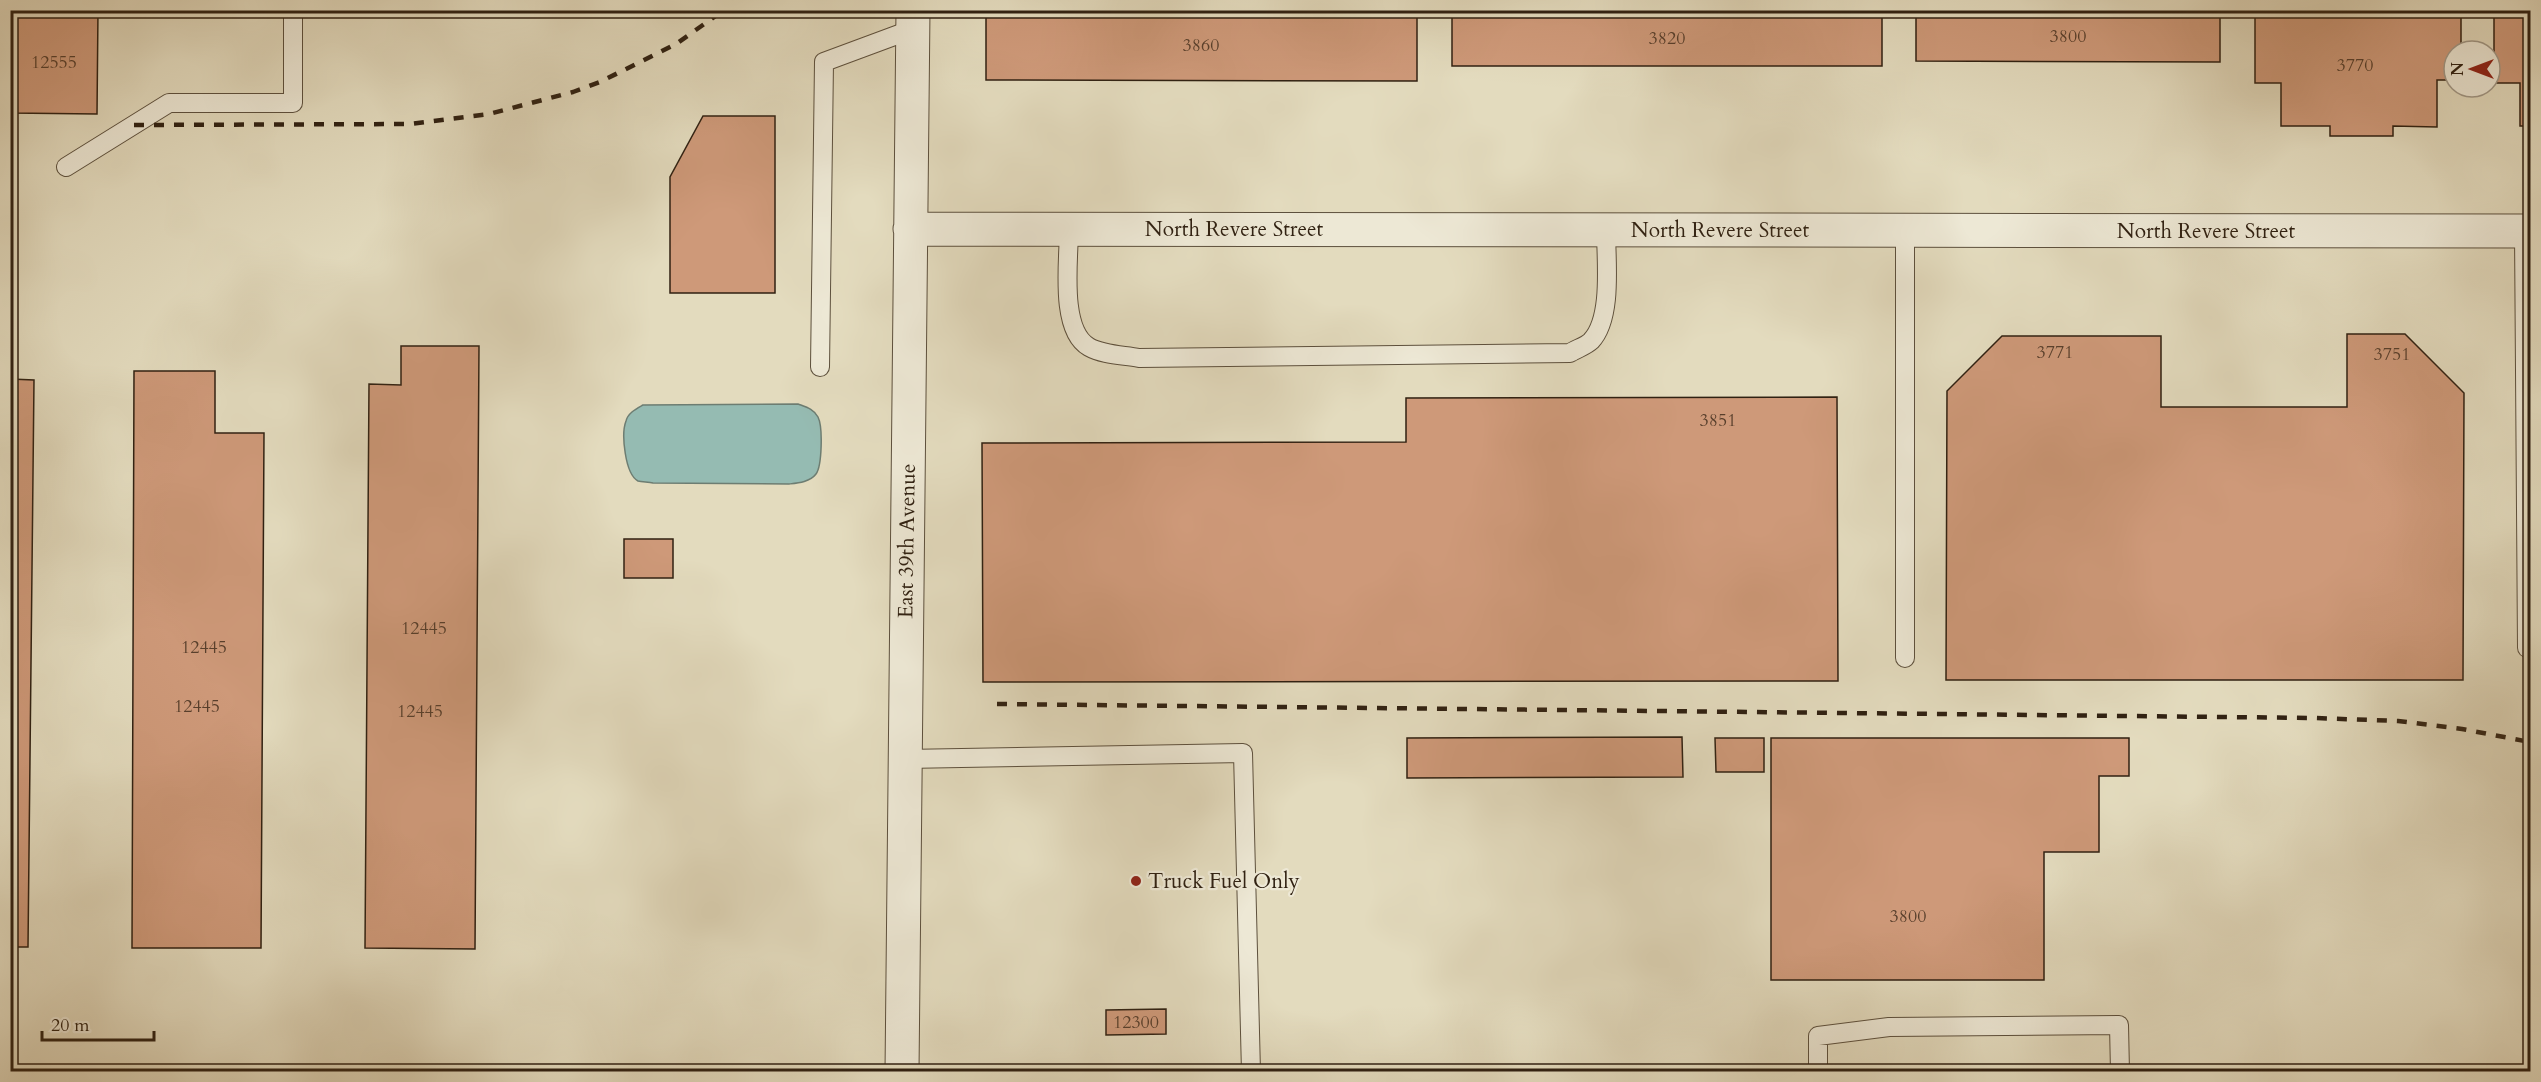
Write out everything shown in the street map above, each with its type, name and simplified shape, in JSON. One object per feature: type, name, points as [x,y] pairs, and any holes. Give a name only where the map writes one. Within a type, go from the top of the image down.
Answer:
[{"type":"street","name":"East 39th Avenue","points":[[902,1071],[913,20]]},
{"type":"street","name":"North Revere Street","points":[[910,229],[2527,231]]},
{"type":"lane","points":[[66,167],[169,103],[293,103],[293,10]]},
{"type":"lane","points":[[820,367],[824,62],[913,20]]},
{"type":"lane","points":[[1069,229],[1069,314],[1074,329],[1088,346],[1101,351],[1139,358],[1570,352],[1591,341],[1602,321],[1606,290],[1606,230]]},
{"type":"lane","points":[[1905,230],[1905,658]]},
{"type":"lane","points":[[2527,231],[2527,648],[2530,648]]},
{"type":"lane","points":[[905,759],[1243,753],[1251,1071]]},
{"type":"lane","points":[[1818,1071],[1818,1036],[1889,1027],[2119,1025],[2120,1071]]},
{"type":"water","points":[[798,404],[814,412],[821,429],[821,455],[818,470],[813,477],[800,483],[653,483],[638,481],[627,462],[624,444],[626,421],[643,405]]},
{"type":"building","points":[[10,10],[98,10],[97,114],[10,113]]},
{"type":"building","points":[[986,10],[1417,10],[1417,81],[986,80]]},
{"type":"building","points":[[1452,10],[1882,10],[1882,66],[1452,66]]},
{"type":"building","points":[[1916,10],[2220,10],[2220,62],[1916,61]]},
{"type":"building","points":[[2255,10],[2461,10],[2461,39],[2442,39],[2442,80],[2437,80],[2437,127],[2393,126],[2393,136],[2330,136],[2330,126],[2281,126],[2281,83],[2255,83]]},
{"type":"building","points":[[2494,10],[2530,10],[2530,126],[2520,126],[2520,83],[2502,83],[2502,39],[2494,39]]},
{"type":"building","points":[[703,116],[775,116],[775,293],[670,293],[670,177]]},
{"type":"building","points":[[2347,334],[2405,334],[2464,393],[2463,680],[1946,680],[1947,391],[2002,336],[2161,336],[2161,407],[2347,407]]},
{"type":"building","points":[[401,346],[479,346],[475,949],[365,948],[369,384],[401,385]]},
{"type":"building","points":[[134,371],[215,371],[215,433],[264,433],[261,948],[132,948]]},
{"type":"building","points":[[10,379],[34,380],[28,947],[10,947]]},
{"type":"building","points":[[1837,397],[1838,681],[983,682],[982,443],[1406,442],[1406,398]]},
{"type":"building","points":[[624,539],[673,539],[673,578],[624,578]]},
{"type":"building","points":[[1682,737],[1683,777],[1407,778],[1407,738]]},
{"type":"building","points":[[1715,738],[1764,738],[1764,772],[1716,772]]},
{"type":"building","points":[[1771,738],[2129,738],[2129,776],[2099,776],[2099,852],[2044,852],[2044,980],[1771,980]]},
{"type":"building","points":[[1166,1009],[1166,1034],[1106,1035],[1106,1010]]},
{"type":"railway","points":[[134,125],[410,124],[489,114],[573,92],[600,82],[676,44],[724,10]]},
{"type":"railway","points":[[997,704],[2316,718],[2398,721],[2462,729],[2530,742]]},
{"type":"place","name":"Truck Fuel Only","points":[[1136,881]]}]
